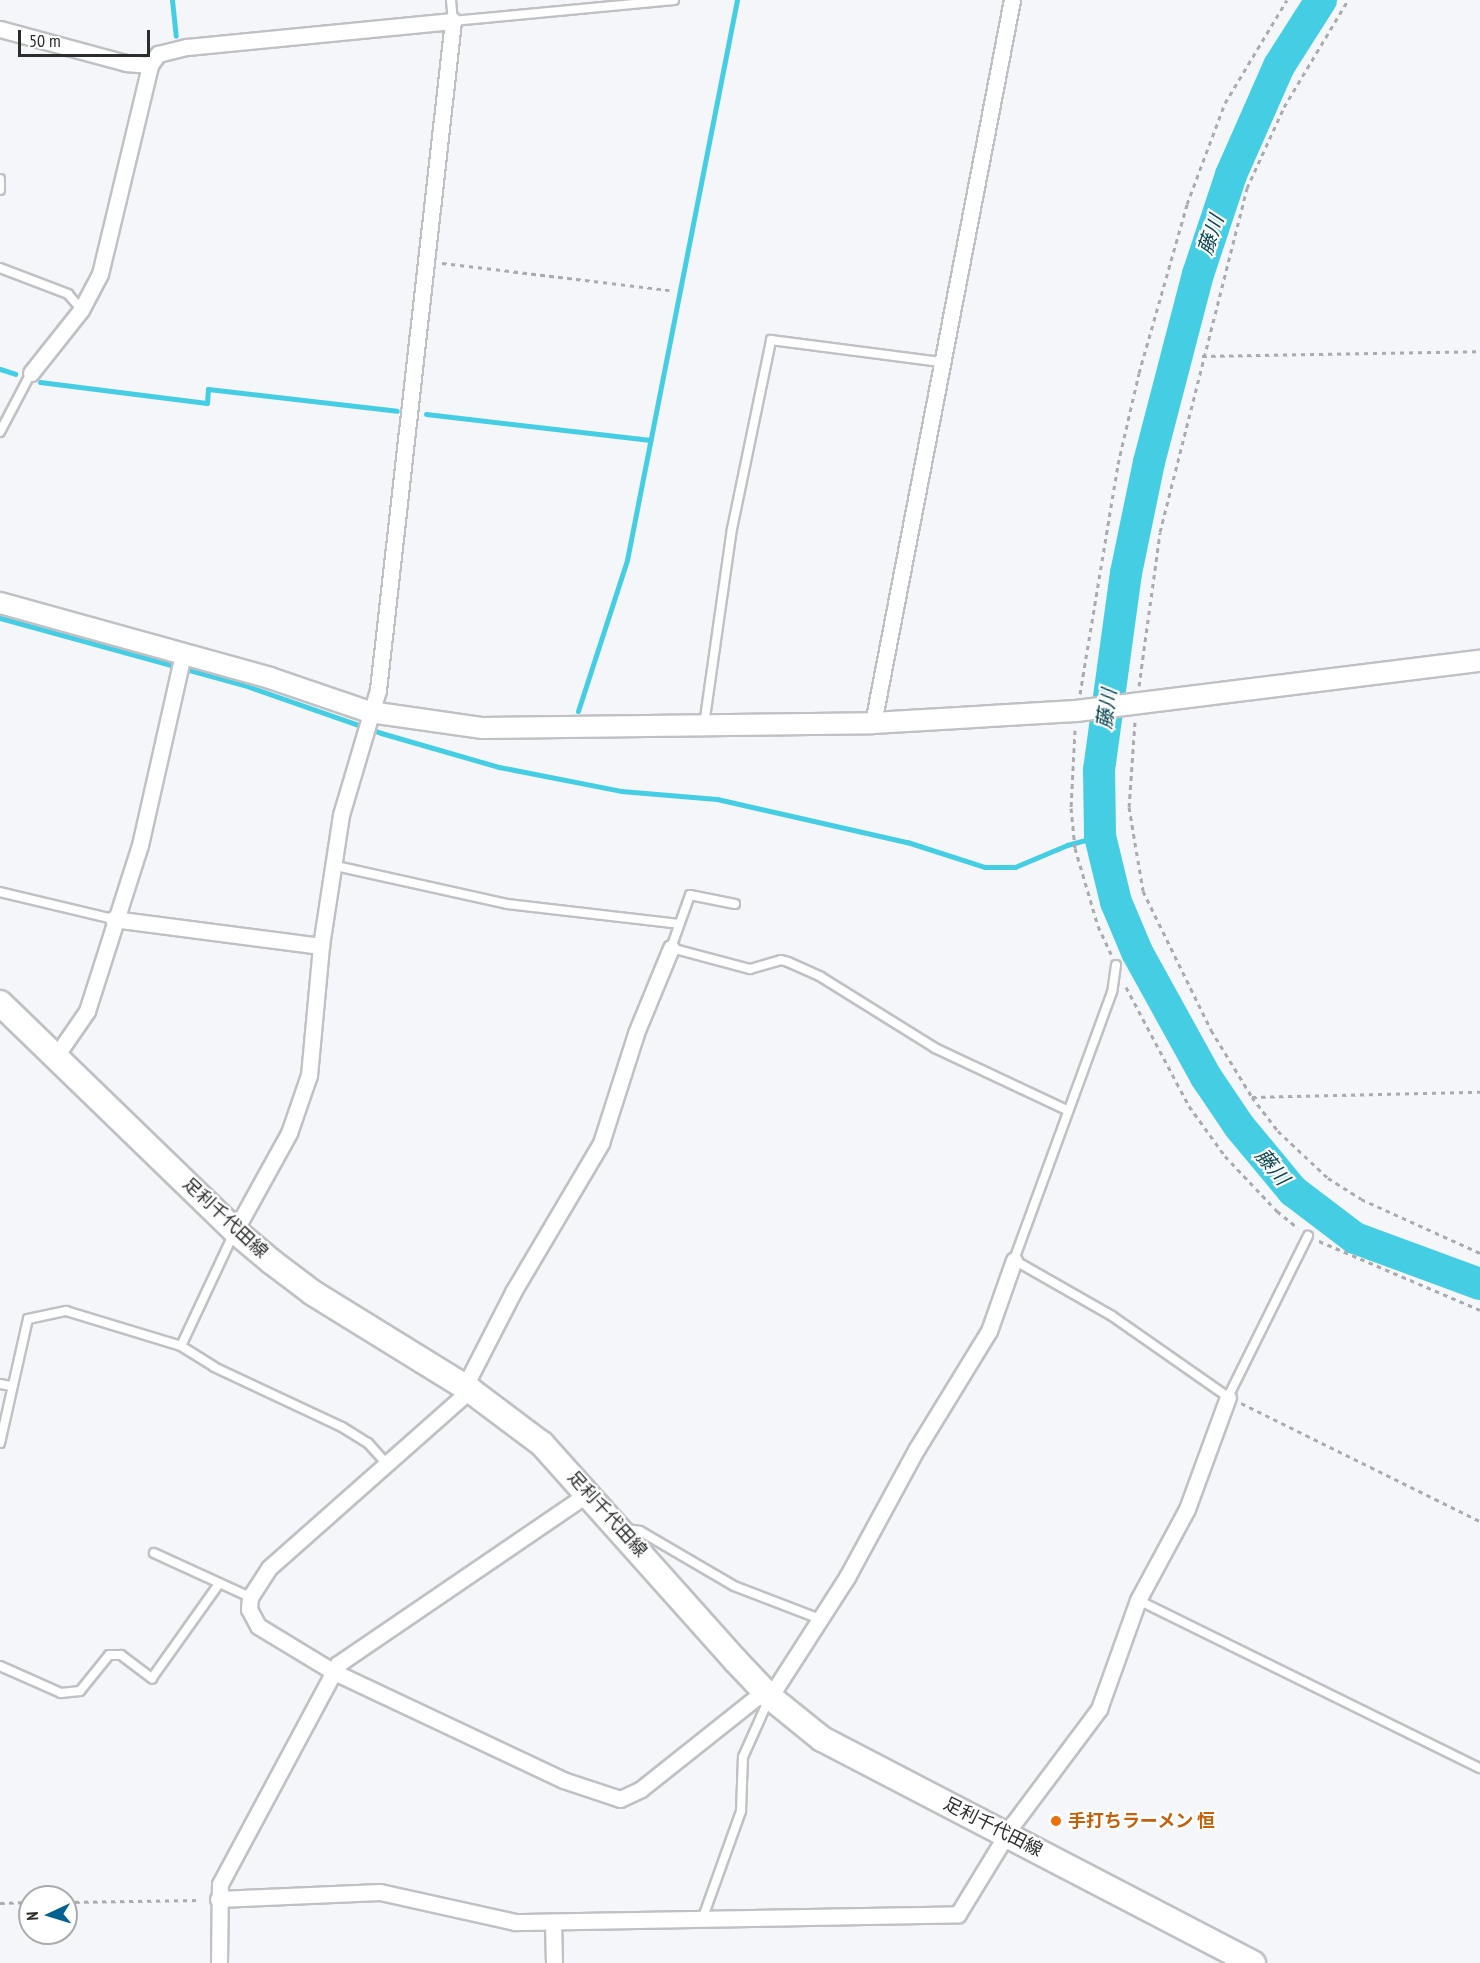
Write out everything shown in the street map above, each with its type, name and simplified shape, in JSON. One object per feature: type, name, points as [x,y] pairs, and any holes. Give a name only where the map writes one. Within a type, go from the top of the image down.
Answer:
[{"type":"main road","name":"足利千代田線","points":[[0,1003],[235,1231],[313,1293],[467,1388],[542,1443],[767,1694],[822,1739],[1253,1963]]},
{"type":"street","points":[[873,723],[1012,0]]},
{"type":"street","points":[[31,373],[81,310],[100,274],[150,64],[158,54],[187,47],[453,21],[424,261],[378,690],[341,815],[336,866],[321,946],[309,1075],[289,1133],[235,1231]]},
{"type":"street","points":[[0,29],[126,63],[150,64]]},
{"type":"street","points":[[0,603],[183,654],[370,712],[483,728],[873,723],[1079,711],[1134,706],[1480,661]]},
{"type":"street","points":[[56,1056],[87,1011],[113,919],[140,845],[183,654]]},
{"type":"street","points":[[113,919],[321,946]]},
{"type":"street","points":[[670,948],[636,1033],[601,1143],[513,1292],[467,1388],[269,1568],[250,1597],[249,1609],[258,1626],[334,1672],[563,1780],[620,1799],[641,1790],[767,1694],[820,1619],[989,1331],[1014,1260]]},
{"type":"street","points":[[218,1899],[380,1892],[515,1922],[958,1914],[1007,1834],[1099,1710],[1138,1600],[1187,1509],[1228,1397]]},
{"type":"street","points":[[219,1963],[218,1899],[220,1884],[338,1664],[589,1493]]},
{"type":"street","points":[[554,1922],[554,1963]]},
{"type":"lane","points":[[451,0],[453,21],[674,0]]},
{"type":"lane","points":[[0,178],[0,190]]},
{"type":"lane","points":[[0,268],[68,294],[81,310]]},
{"type":"lane","points":[[704,726],[730,540],[748,433],[771,340],[941,362]]},
{"type":"lane","points":[[0,432],[31,373]]},
{"type":"lane","points":[[336,866],[507,904],[679,924]]},
{"type":"lane","points":[[0,892],[113,919]]},
{"type":"lane","points":[[735,904],[690,895],[670,948],[750,969],[781,960],[788,962],[821,977],[935,1048],[1067,1110]]},
{"type":"lane","points":[[1116,965],[1112,992],[1014,1260],[1112,1316],[1228,1397],[1308,1236]]},
{"type":"lane","points":[[181,1346],[228,1254],[235,1231]]},
{"type":"lane","points":[[0,1443],[11,1386],[28,1319],[66,1311],[181,1346],[214,1367],[342,1427],[368,1443],[386,1462]]},
{"type":"lane","points":[[0,1384],[11,1386]]},
{"type":"lane","points":[[620,1528],[640,1531],[734,1586],[820,1619]]},
{"type":"lane","points":[[154,1553],[190,1566],[218,1585],[250,1597]]},
{"type":"lane","points":[[0,1666],[61,1693],[80,1691],[110,1655],[121,1655],[152,1678],[218,1585]]},
{"type":"lane","points":[[1138,1600],[1480,1768]]},
{"type":"lane","points":[[702,1920],[741,1811],[743,1756],[767,1694]]},
{"type":"path","points":[[1287,0],[1225,103],[1187,204],[1139,373],[1118,464],[1079,711],[1073,834],[1075,848],[1098,926],[1116,965],[1189,1106],[1225,1156],[1277,1211],[1308,1236],[1480,1310]]},
{"type":"path","points":[[1348,0],[1284,107],[1248,188],[1202,356],[1160,532],[1134,706],[1129,807],[1143,891],[1211,1030],[1251,1097],[1278,1131],[1328,1178],[1361,1199],[1480,1253]]},
{"type":"path","points":[[424,261],[669,290]]},
{"type":"path","points":[[1202,356],[1480,351]]},
{"type":"path","points":[[1251,1097],[1480,1092]]},
{"type":"path","points":[[1228,1397],[1480,1521]]},
{"type":"path","points":[[78,1902],[218,1899]]},
{"type":"path","points":[[0,1903],[18,1902]]},
{"type":"waterway","points":[[172,0],[176,36]]},
{"type":"waterway","points":[[578,711],[627,560],[737,0]]},
{"type":"waterway","name":"藤川","points":[[1321,0],[1279,66],[1231,175],[1198,274],[1149,462],[1126,573],[1099,770],[1100,836],[1116,902],[1137,952],[1206,1077],[1239,1126],[1293,1191],[1355,1238],[1480,1284]]},
{"type":"waterway","points":[[0,369],[15,374]]},
{"type":"waterway","points":[[40,382],[207,403],[208,389],[397,411]]},
{"type":"waterway","points":[[426,414],[651,440]]},
{"type":"waterway","points":[[0,618],[244,685],[381,733],[499,767],[621,791],[717,799],[907,842],[985,867],[1015,867],[1067,845],[1100,836]]},
{"type":"place","name":"手打ちラーメン 恒","points":[[1056,1821]]}]
